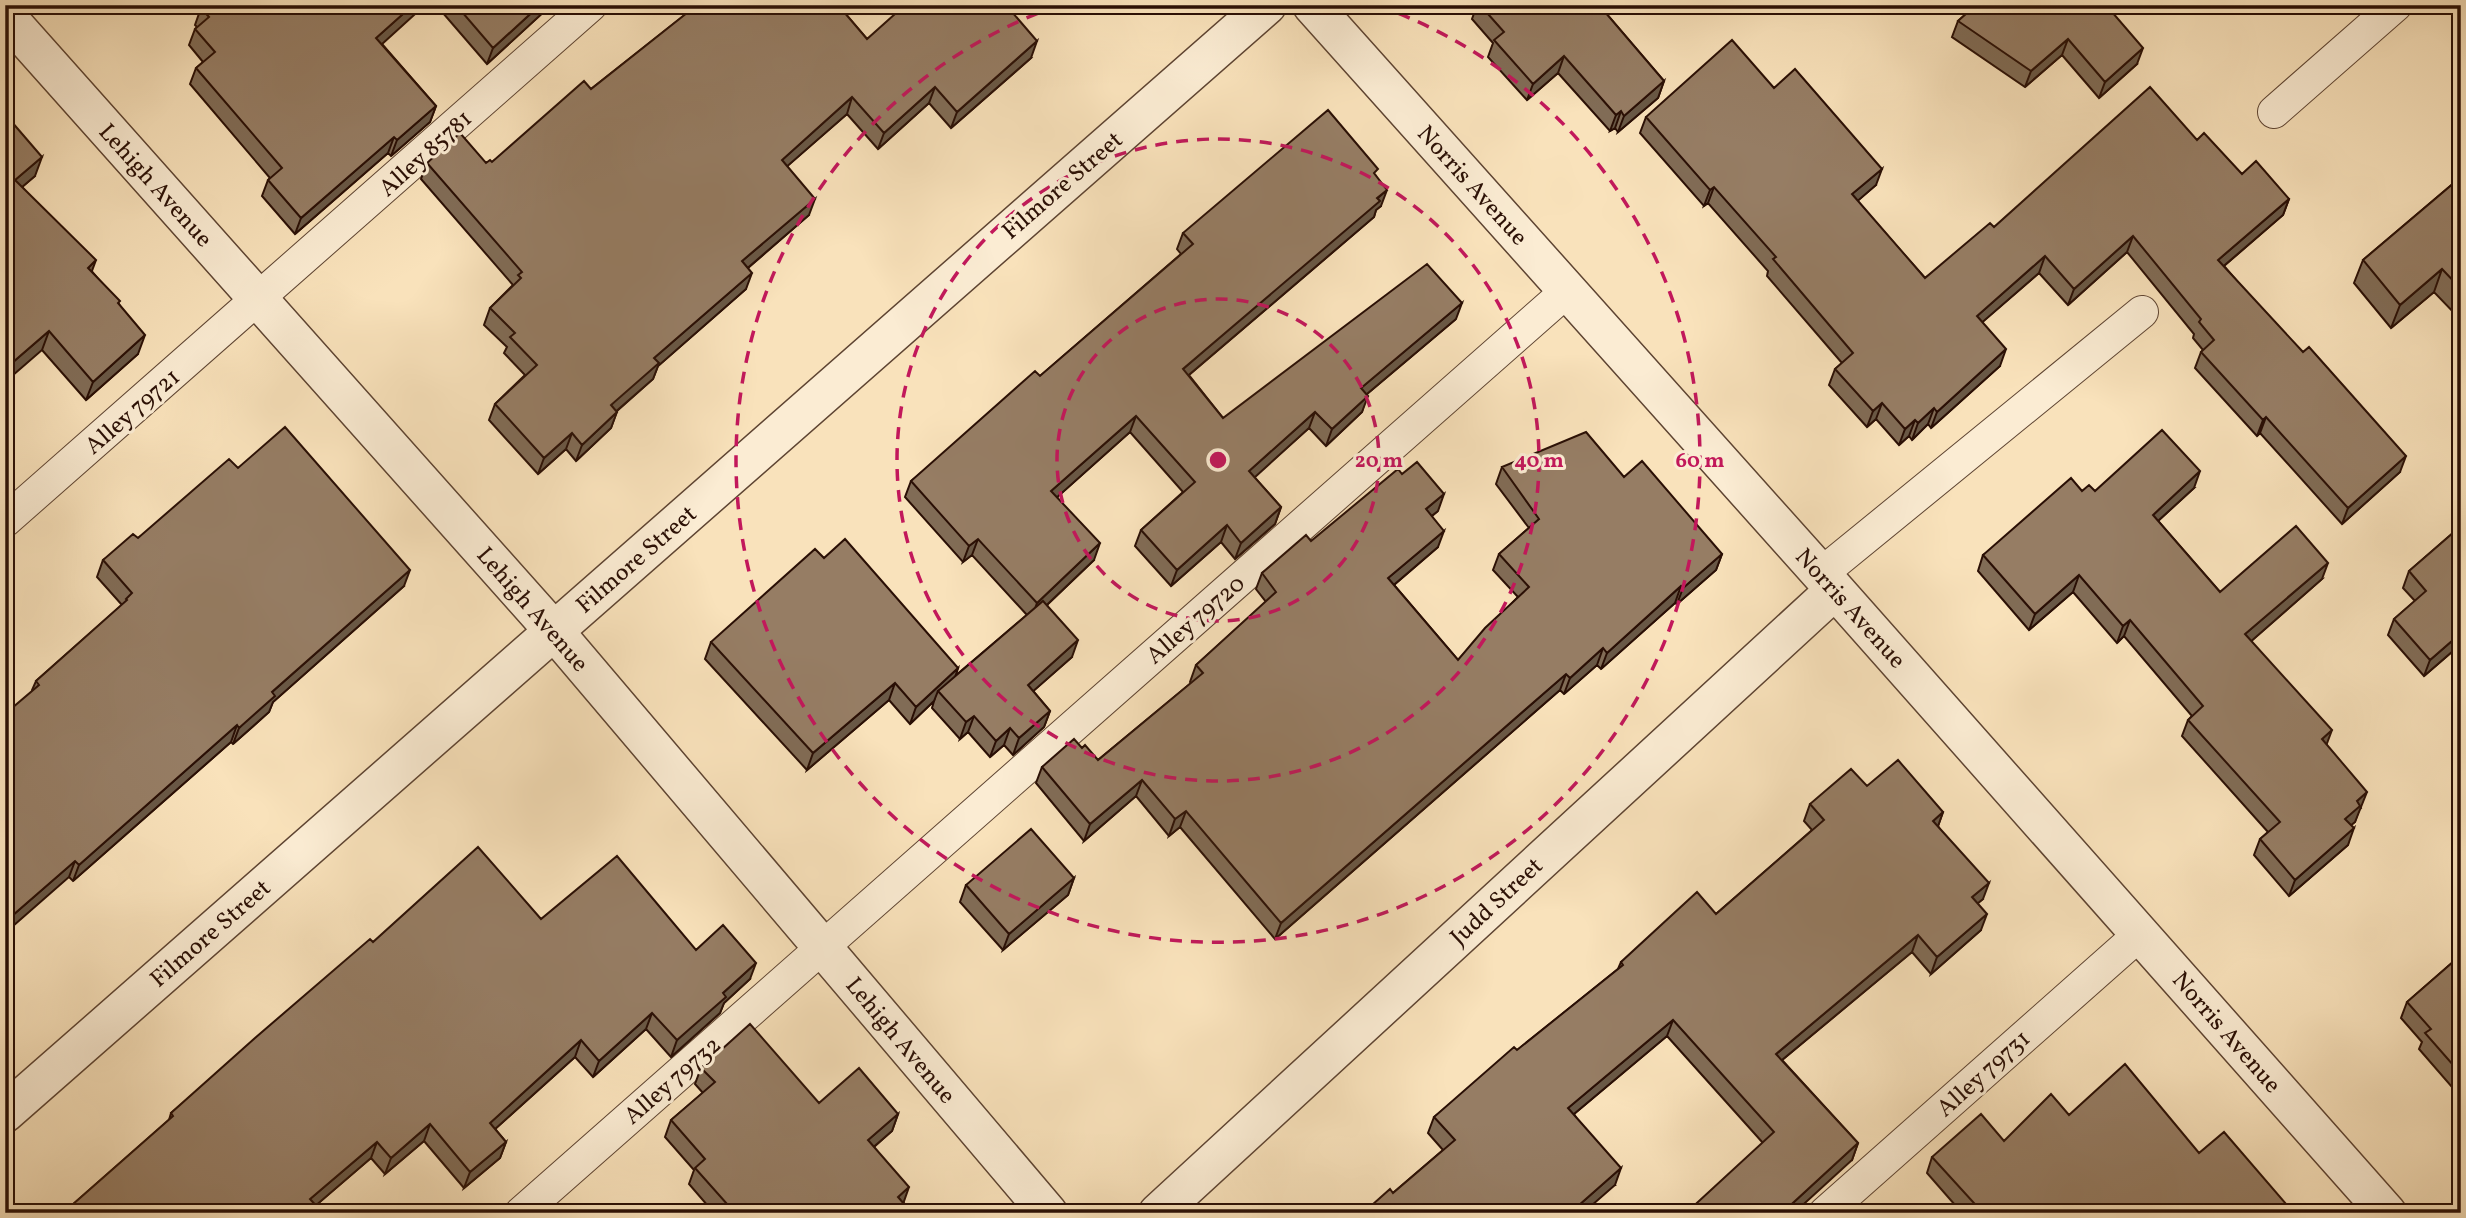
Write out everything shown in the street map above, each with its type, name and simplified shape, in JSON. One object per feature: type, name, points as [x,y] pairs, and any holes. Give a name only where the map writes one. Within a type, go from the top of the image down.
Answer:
[{"type":"street","name":"Filmore Street","points":[[5,1113],[1267,5]]},
{"type":"street","name":"Norris Avenue","points":[[1312,5],[2387,1213]]},
{"type":"street","name":"Lehigh Avenue","points":[[5,15],[554,631],[1048,1213]]},
{"type":"street","name":"Judd Street","points":[[1158,1213],[1828,582]]},
{"type":"lane","name":"Alley 85781","points":[[259,300],[591,5]]},
{"type":"lane","points":[[2274,112],[2396,5]]},
{"type":"lane","name":"Alley 79720","points":[[824,948],[1567,291]]},
{"type":"lane","name":"Alley 79721","points":[[5,522],[259,300]]},
{"type":"lane","points":[[1828,582],[2142,312]]},
{"type":"lane","name":"Alley 79731","points":[[1825,1213],[2140,934]]},
{"type":"lane","name":"Alley 79732","points":[[521,1213],[824,948]]},
{"type":"building","points":[[205,5],[413,5],[376,38],[436,106],[397,140],[394,137],[301,218],[268,180],[282,168],[196,68],[215,52],[195,29],[209,17],[201,8]]},
{"type":"building","points":[[456,5],[540,5],[493,48]]},
{"type":"building","points":[[697,5],[838,5],[867,39],[905,5],[1006,5],[1037,41],[957,112],[935,87],[884,133],[852,97],[782,160],[815,199],[742,261],[752,273],[654,358],[659,363],[611,405],[617,412],[582,445],[572,433],[544,458],[495,404],[537,365],[510,337],[515,333],[490,308],[521,278],[518,275],[522,272],[427,163],[460,133],[486,163],[490,160],[492,162],[584,81],[591,89]]},
{"type":"building","points":[[1480,5],[1599,5],[1664,81],[1624,116],[1621,111],[1616,115],[1564,56],[1533,84],[1494,40],[1504,32]]},
{"type":"building","points":[[1976,5],[2106,5],[2143,48],[2105,82],[2068,39],[2031,71],[1958,21]]},
{"type":"building","points":[[1732,40],[1774,88],[1795,69],[1882,169],[1852,194],[1925,278],[1990,223],[1994,227],[2150,87],[2197,140],[2204,133],[2242,174],[2256,161],[2289,199],[2218,260],[2303,352],[2309,347],[2406,456],[2348,508],[2266,417],[2263,420],[2201,352],[2214,340],[2199,322],[2201,319],[2133,236],[2074,289],[2045,256],[1977,316],[2006,349],[1937,412],[1934,408],[1918,423],[1915,420],[1905,429],[1882,403],[1873,411],[1835,369],[1853,353],[1773,259],[1776,257],[1714,187],[1710,190],[1646,117]]},
{"type":"building","points":[[1328,110],[1378,169],[1374,173],[1387,190],[1377,198],[1380,201],[1183,369],[1223,418],[1427,264],[1462,303],[1361,388],[1368,396],[1332,429],[1315,412],[1249,471],[1281,507],[1241,543],[1227,525],[1177,570],[1141,530],[1195,482],[1136,416],[1051,491],[1100,543],[1037,603],[978,539],[969,546],[911,481],[1035,371],[1040,376],[1193,244],[1183,233]]},
{"type":"building","points":[[5,114],[42,157],[15,180],[96,260],[88,268],[120,301],[118,303],[145,335],[93,382],[49,331],[5,369]]},
{"type":"building","points":[[2461,177],[2461,289],[2442,269],[2400,305],[2363,260]]},
{"type":"building","points":[[285,427],[410,570],[272,692],[275,696],[239,728],[237,725],[79,865],[75,861],[5,922],[5,714],[39,685],[36,681],[132,593],[103,560],[133,534],[138,538],[229,459],[238,468]]},
{"type":"building","points":[[2162,430],[2200,471],[2153,515],[2220,592],[2296,526],[2328,563],[2245,634],[2332,730],[2322,739],[2367,792],[2357,801],[2360,806],[2345,819],[2354,828],[2295,880],[2260,839],[2280,822],[2188,720],[2203,706],[2130,620],[2123,626],[2079,575],[2035,614],[1983,555],[2071,478],[2082,491],[2089,485],[2095,491]]},
{"type":"building","points":[[1586,432],[1624,477],[1642,461],[1722,554],[1683,588],[1681,586],[1607,653],[1603,648],[1570,678],[1566,674],[1281,923],[1186,811],[1175,819],[1142,780],[1090,824],[1042,767],[1074,739],[1082,748],[1085,745],[1098,760],[1203,673],[1196,665],[1276,592],[1262,573],[1306,535],[1311,541],[1398,469],[1402,474],[1417,462],[1444,494],[1426,509],[1444,531],[1388,578],[1458,660],[1485,628],[1529,587],[1499,554],[1539,519],[1502,467]]},
{"type":"building","points":[[2461,526],[2461,633],[2430,660],[2394,619],[2426,591],[2409,571]]},
{"type":"building","points":[[845,539],[958,668],[916,707],[895,683],[813,753],[711,642],[815,549],[824,558]]},
{"type":"building","points":[[1043,601],[1078,640],[1028,685],[1050,711],[1019,738],[1010,728],[996,741],[974,716],[966,722],[938,691]]},
{"type":"building","points":[[1898,760],[1943,812],[1933,821],[1989,883],[1972,897],[1987,914],[1937,957],[1918,935],[1776,1054],[1858,1143],[1782,1213],[1686,1213],[1774,1132],[1673,1020],[1568,1108],[1621,1168],[1570,1213],[1363,1213],[1390,1189],[1393,1193],[1455,1140],[1434,1117],[1514,1047],[1517,1050],[1623,965],[1621,962],[1697,892],[1716,914],[1824,820],[1810,804],[1851,769],[1867,786]]},
{"type":"building","points":[[1031,829],[1074,878],[1009,934],[966,885]]},
{"type":"building","points":[[478,847],[541,919],[617,856],[696,950],[723,925],[756,963],[723,993],[726,997],[677,1040],[652,1013],[599,1061],[581,1040],[490,1123],[506,1142],[470,1172],[430,1124],[391,1158],[377,1142],[310,1199],[320,1210],[317,1213],[63,1213],[173,1116],[171,1113],[255,1038],[370,939],[373,942]]},
{"type":"building","points":[[2461,955],[2461,1074],[2425,1033],[2431,1029],[2407,1002]]},
{"type":"building","points":[[750,1024],[819,1103],[859,1068],[898,1114],[868,1140],[909,1187],[898,1197],[912,1213],[735,1213],[695,1168],[705,1159],[671,1120],[715,1082],[701,1068]]},
{"type":"building","points":[[2125,1064],[2199,1153],[2224,1132],[2287,1205],[2278,1213],[1983,1213],[1932,1157],[1981,1114],[2004,1141],[2051,1094],[2069,1115]]}]
